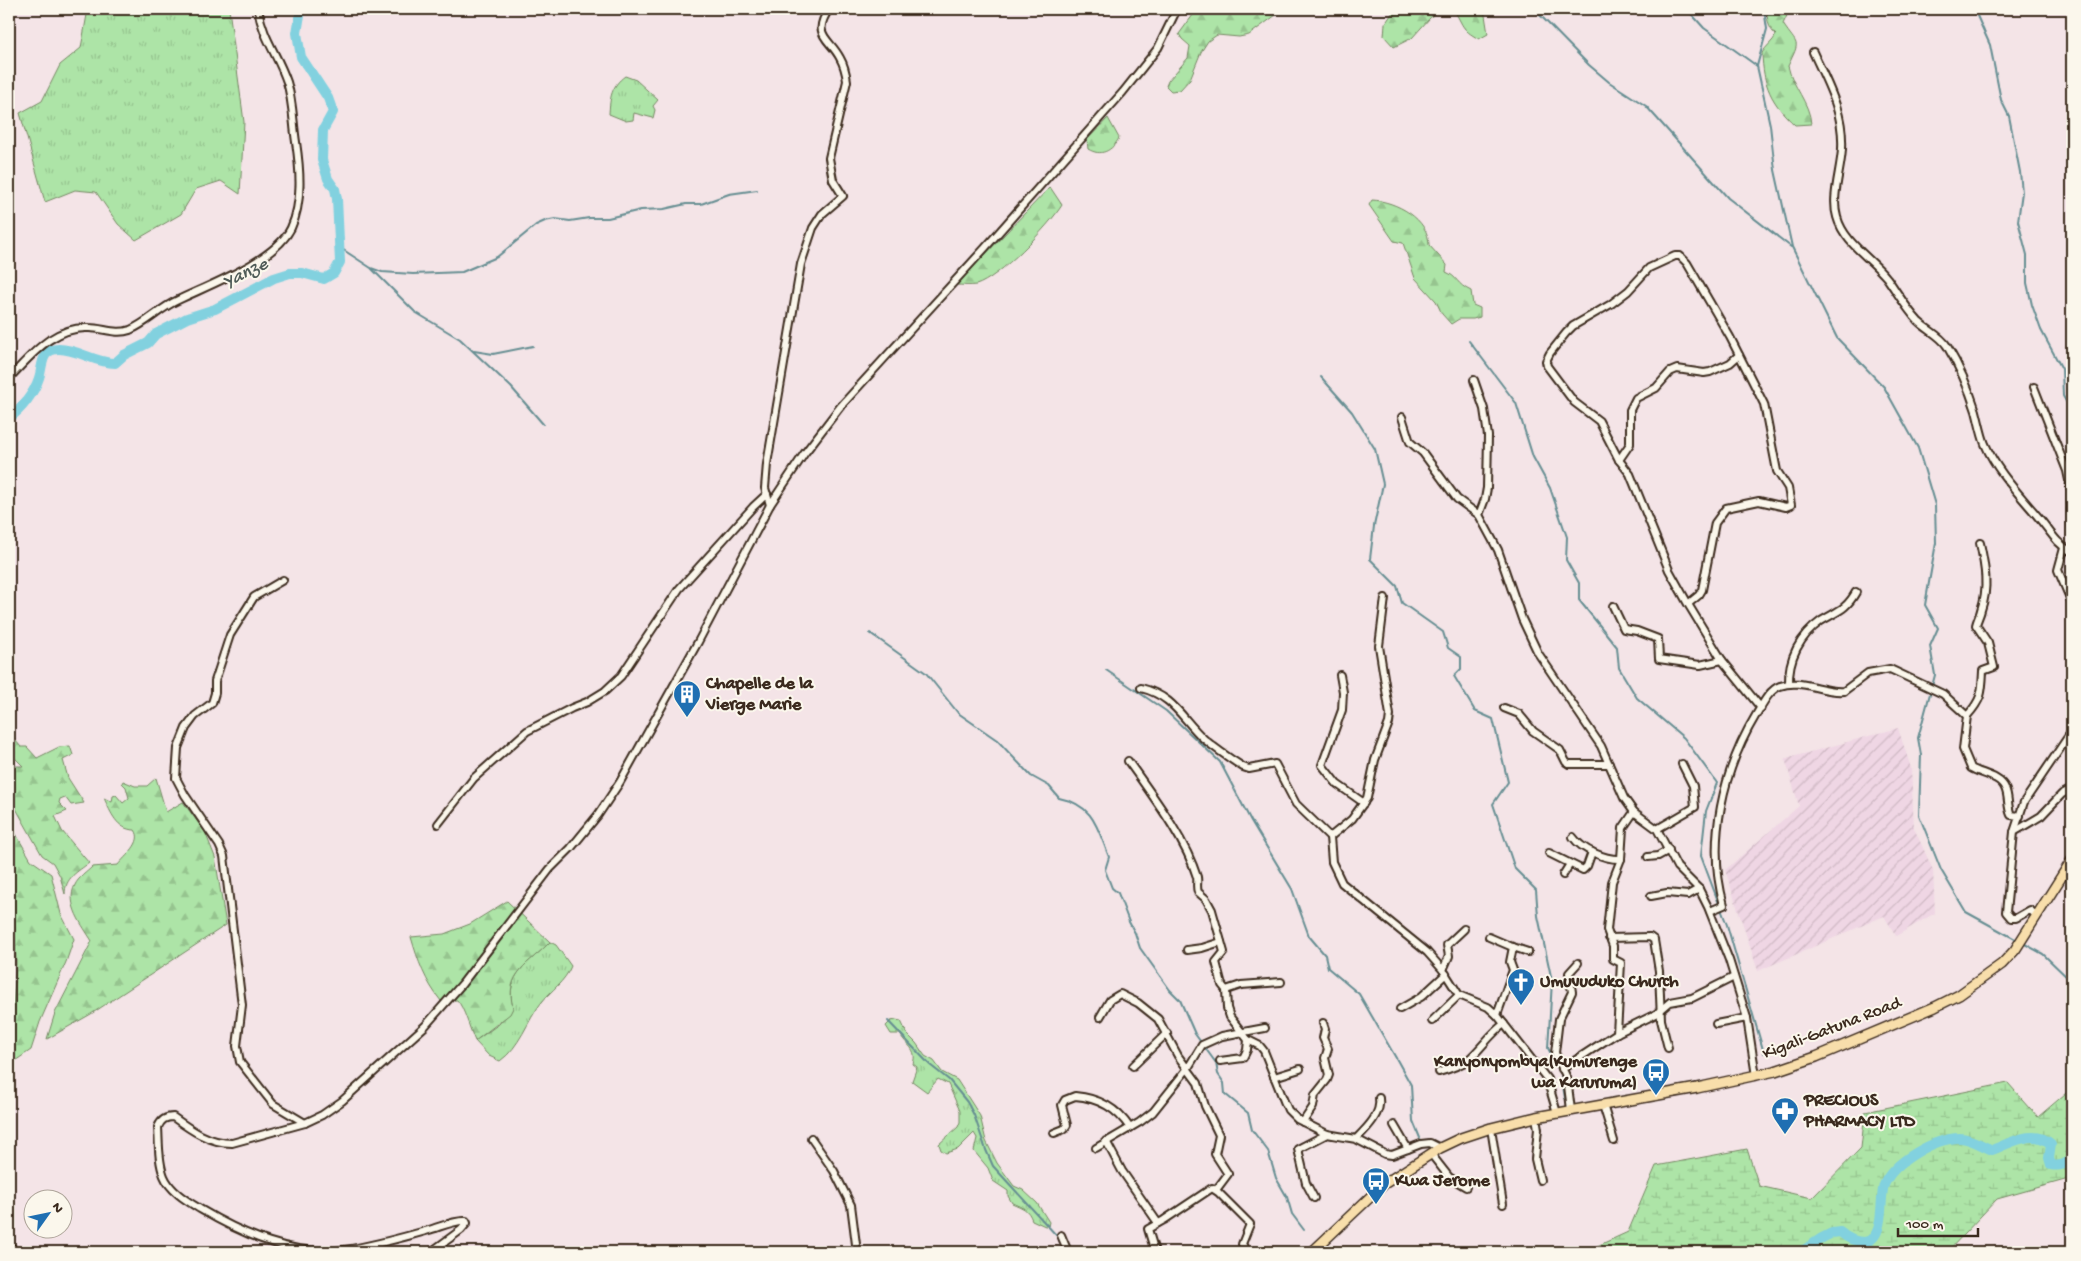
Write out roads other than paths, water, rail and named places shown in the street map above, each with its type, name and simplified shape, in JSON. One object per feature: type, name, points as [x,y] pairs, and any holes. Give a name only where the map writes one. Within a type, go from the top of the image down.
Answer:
[{"type":"highway","name":"Kigali-Gatuna Road","points":[[1312,1252],[1371,1194],[1440,1148],[1491,1128],[1536,1117],[1756,1076],[1782,1069],[1816,1057],[1959,995],[2002,964],[2015,950],[2072,860]]},
{"type":"street","points":[[9,378],[40,345],[59,334],[73,329],[88,328],[119,332],[138,327],[175,301],[238,272],[270,251],[282,241],[291,228],[298,204],[300,169],[287,83],[263,32],[258,9]]},
{"type":"street","points":[[770,505],[766,488],[767,464],[801,264],[813,228],[822,214],[843,196],[833,180],[828,158],[847,81],[846,72],[840,57],[823,37],[822,28],[830,9]]},
{"type":"street","points":[[431,1252],[468,1223],[463,1220],[381,1244],[342,1250],[302,1249],[256,1237],[236,1229],[188,1202],[176,1192],[164,1177],[160,1157],[158,1127],[160,1122],[168,1117],[173,1117],[192,1130],[221,1143],[232,1143],[305,1122],[322,1115],[342,1101],[425,1026],[462,984],[544,877],[598,815],[620,782],[698,642],[770,505],[804,454],[840,407],[986,248],[1123,92],[1158,48],[1177,9]]},
{"type":"street","points":[[1813,52],[1836,101],[1840,119],[1842,152],[1837,184],[1836,210],[1839,222],[1852,243],[1875,264],[1918,321],[1946,343],[1976,411],[1985,445],[1990,454],[2015,492],[2037,516],[2054,539],[2072,552]]},
{"type":"street","points":[[1688,604],[1702,590],[1715,523],[1726,508],[1758,501],[1786,507],[1791,505],[1788,488],[1777,471],[1764,404],[1740,355],[1686,263],[1680,256],[1670,258],[1649,268],[1628,291],[1611,304],[1573,326],[1550,353],[1546,361],[1547,366],[1574,402],[1594,415],[1599,421],[1619,460],[1630,474],[1668,570],[1688,604],[1722,660],[1761,708]]},
{"type":"street","points":[[1619,460],[1630,444],[1630,410],[1636,398],[1656,388],[1670,372],[1677,369],[1704,373],[1710,372],[1730,363],[1740,355]]},
{"type":"street","points":[[1474,380],[1484,409],[1488,436],[1487,488],[1479,515]]},
{"type":"street","points":[[2034,387],[2067,471],[2071,490],[2072,526]]},
{"type":"street","points":[[1402,417],[1410,442],[1423,453],[1457,499],[1479,515],[1498,550],[1529,636],[1556,681],[1593,733],[1610,764],[1624,798],[1634,812],[1657,829],[1670,850],[1677,867],[1698,889],[1710,911],[1721,937],[1747,1018],[1756,1076]]},
{"type":"street","points":[[438,824],[474,778],[527,731],[587,702],[604,691],[621,676],[679,589],[752,507],[767,494]]},
{"type":"street","points":[[1980,543],[1986,570],[1986,584],[1982,610],[1976,626],[1988,643],[1994,667],[1983,671],[1982,694],[1979,702],[1967,716],[1963,737],[1966,759],[1971,768],[2002,783],[2005,788],[2011,815],[2020,816]]},
{"type":"street","points":[[2064,548],[2058,570],[2072,603]]},
{"type":"street","points":[[283,580],[254,597],[230,635],[215,681],[212,703],[195,716],[184,731],[177,754],[176,778],[185,795],[219,845],[224,856],[242,1005],[237,1046],[240,1062],[273,1104],[305,1122]]},
{"type":"street","points":[[1789,684],[1790,661],[1798,647],[1814,626],[1841,611],[1850,603],[1856,592]]},
{"type":"street","points":[[1330,837],[1352,819],[1364,803],[1369,793],[1375,760],[1390,719],[1379,646],[1385,598]]},
{"type":"street","points":[[1613,606],[1624,629],[1637,631],[1658,639],[1659,659],[1700,665],[1722,660]]},
{"type":"street","points":[[1710,911],[1724,905],[1716,865],[1716,842],[1718,823],[1733,760],[1743,736],[1773,690],[1789,684],[1844,691],[1868,673],[1890,669],[1943,694],[1967,716]]},
{"type":"street","points":[[1340,675],[1343,692],[1342,710],[1322,765],[1336,784],[1364,803]]},
{"type":"street","points":[[1141,688],[1174,706],[1202,737],[1243,767],[1249,769],[1275,764],[1296,804],[1330,837],[1332,862],[1342,883],[1426,952],[1444,972],[1459,995],[1488,1007],[1497,1015],[1547,1079],[1557,1113]]},
{"type":"street","points":[[1504,708],[1519,714],[1533,731],[1560,750],[1566,762],[1572,765],[1610,764]]},
{"type":"street","points":[[2036,915],[2030,910],[2016,918],[2011,918],[2006,912],[2014,832],[2024,802],[2072,732]]},
{"type":"street","points":[[1128,761],[1165,814],[1198,879],[1198,892],[1206,899],[1212,910],[1224,952],[1216,962],[1222,986],[1226,990],[1227,1008],[1230,1017],[1248,1040],[1260,1046],[1264,1051],[1288,1110],[1302,1122],[1327,1134],[1356,1139],[1385,1154],[1392,1155],[1421,1144],[1430,1143],[1440,1148]]},
{"type":"street","points":[[1657,829],[1695,807],[1693,786],[1682,764]]},
{"type":"street","points":[[2014,832],[2041,816],[2062,794],[2072,789]]},
{"type":"street","points":[[1617,1033],[1621,963],[1613,959],[1608,920],[1612,882],[1621,859],[1623,828],[1634,812]]},
{"type":"street","points":[[1573,837],[1578,844],[1592,852],[1621,859]]},
{"type":"street","points":[[1648,856],[1658,856],[1670,850]]},
{"type":"street","points":[[1549,853],[1580,869],[1585,869],[1592,852]]},
{"type":"street","points":[[1563,875],[1570,864]]},
{"type":"street","points":[[1651,896],[1667,893],[1688,895],[1698,889]]},
{"type":"street","points":[[1400,1009],[1421,997],[1444,972],[1449,956],[1447,945],[1464,929]]},
{"type":"street","points":[[1489,937],[1528,952]]},
{"type":"street","points":[[1609,938],[1650,937],[1654,940],[1661,1020],[1668,1048]]},
{"type":"street","points":[[1187,950],[1221,942]]},
{"type":"street","points":[[1497,1015],[1513,970],[1510,962],[1513,947]]},
{"type":"street","points":[[1571,1110],[1568,1078],[1555,1054],[1559,1019],[1571,994],[1568,973],[1578,963]]},
{"type":"street","points":[[1562,1069],[1617,1033],[1649,1018],[1670,1002],[1692,998],[1734,977]]},
{"type":"street","points":[[1226,990],[1241,985],[1281,982]]},
{"type":"street","points":[[1100,1017],[1110,1000],[1120,994],[1144,1007],[1158,1019],[1178,1056],[1198,1083],[1205,1106],[1217,1128],[1219,1135],[1215,1154],[1228,1174],[1216,1190]]},
{"type":"street","points":[[1432,1021],[1459,995]]},
{"type":"street","points":[[1716,1024],[1747,1018]]},
{"type":"street","points":[[1302,1122],[1313,1107],[1315,1095],[1329,1075],[1325,1058],[1328,1049],[1323,1038],[1325,1029],[1323,1022]]},
{"type":"street","points":[[1439,1072],[1466,1061],[1504,1024]]},
{"type":"street","points":[[1096,1148],[1153,1112],[1188,1068],[1202,1045],[1222,1036],[1265,1028]]},
{"type":"street","points":[[1133,1066],[1167,1033]]},
{"type":"street","points":[[1220,1061],[1243,1058],[1247,1050],[1248,1040]]},
{"type":"street","points":[[1274,1077],[1300,1069]]},
{"type":"street","points":[[1054,1133],[1064,1129],[1067,1125],[1062,1104],[1065,1100],[1075,1096],[1107,1105],[1124,1119],[1130,1128]]},
{"type":"street","points":[[1356,1139],[1370,1126],[1378,1109],[1379,1098]]},
{"type":"street","points":[[1603,1105],[1614,1141]]},
{"type":"street","points":[[1536,1117],[1538,1129],[1536,1159],[1540,1180]]},
{"type":"street","points":[[1394,1125],[1408,1149]]},
{"type":"street","points":[[1491,1128],[1503,1204]]},
{"type":"street","points":[[1314,1198],[1306,1183],[1298,1149],[1327,1134]]},
{"type":"street","points":[[811,1138],[834,1171],[851,1205],[857,1252]]},
{"type":"street","points":[[1106,1141],[1122,1170],[1158,1223]]},
{"type":"street","points":[[1431,1154],[1449,1177],[1466,1187]]},
{"type":"street","points":[[1155,1252],[1147,1230],[1212,1188],[1250,1224],[1242,1244],[1247,1252]]},
{"type":"street","points":[[1061,1236],[1068,1252]]},
{"type":"street","points":[[9,1245],[16,1252]]},
{"type":"waterway","name":"Yanze","points":[[9,418],[31,395],[37,384],[43,359],[48,352],[59,349],[73,351],[100,361],[115,363],[124,355],[148,343],[156,334],[187,318],[215,309],[274,278],[290,273],[302,273],[324,279],[334,273],[340,262],[337,199],[335,189],[328,179],[322,160],[323,130],[333,112],[328,98],[301,57],[297,33],[301,9]]},
{"type":"waterway","points":[[1687,9],[1704,28],[1757,66],[1770,125],[1775,170],[1792,247],[1837,338],[1884,387],[1918,448],[1935,505],[1936,543],[1925,605],[1938,628],[1930,646],[1935,675],[1918,738],[1921,755],[1919,815],[1941,870],[1966,912],[2017,940]]},
{"type":"waterway","points":[[1757,66],[1767,29],[1764,9]]},
{"type":"waterway","points":[[1974,9],[1990,45],[2001,100],[2009,116],[2020,172],[2022,192],[2018,221],[2027,255],[2027,283],[2032,305],[2041,330],[2062,369],[2063,396],[2068,405],[2072,407]]},
{"type":"waterway","points":[[1535,10],[1589,65],[1609,82],[1646,106],[1728,198],[1791,247]]},
{"type":"waterway","points":[[339,251],[342,249],[371,268],[382,272],[413,274],[462,272],[497,257],[536,225],[545,221],[555,219],[570,221],[608,218],[641,210],[701,204],[729,194],[757,190]]},
{"type":"waterway","points":[[372,269],[415,312],[460,339],[511,387],[543,424]]},
{"type":"waterway","points":[[1469,341],[1516,403],[1533,457],[1550,488],[1567,537],[1566,560],[1579,583],[1579,600],[1617,647],[1619,668],[1637,698],[1684,738],[1717,783],[1706,811],[1701,856],[1727,925],[1764,1053]]},
{"type":"waterway","points":[[474,351],[493,354],[533,346]]},
{"type":"waterway","points":[[1321,377],[1352,412],[1375,449],[1383,484],[1374,526],[1370,559],[1397,586],[1402,603],[1443,632],[1448,648],[1461,657],[1461,669],[1454,676],[1475,711],[1493,719],[1508,782],[1493,804],[1515,869],[1536,890],[1538,916],[1552,981],[1548,1048],[1561,1074],[1565,1098]]},
{"type":"waterway","points":[[870,633],[926,673],[958,713],[997,740],[1031,776],[1049,786],[1059,798],[1080,806],[1093,819],[1109,857],[1105,870],[1112,888],[1118,893],[1140,948],[1170,990],[1180,1000],[1195,1034],[1216,1063],[1218,1074],[1224,1083],[1225,1094],[1248,1113],[1252,1130],[1268,1151],[1276,1178],[1287,1197],[1292,1214],[1304,1230]]},
{"type":"waterway","points":[[1106,670],[1166,711],[1220,762],[1251,821],[1292,889],[1309,936],[1325,955],[1328,968],[1359,994],[1411,1085],[1413,1121],[1420,1138]]},
{"type":"waterway","points":[[2023,943],[2043,954],[2072,982]]},
{"type":"waterway","points":[[888,1021],[930,1065],[949,1080],[967,1102],[974,1115],[993,1166],[1056,1235]]},
{"type":"waterway","points":[[1801,1252],[1832,1233],[1840,1232],[1848,1238],[1857,1241],[1871,1240],[1879,1227],[1884,1185],[1889,1176],[1905,1160],[1939,1142],[1964,1138],[1992,1150],[2022,1138],[2037,1137],[2051,1144],[2049,1158],[2051,1165],[2058,1166],[2072,1158]]},
{"type":"place","name":"Chapelle de la Vierge Marie","points":[[687,718]]},
{"type":"place","name":"Umuvuduko Church","points":[[1521,1006]]},
{"type":"place","name":"Kanyonyombya(Kumurenge wa Karuruma)","points":[[1656,1096]]},
{"type":"place","name":"PRECIOUS PHARMACY LTD","points":[[1785,1135]]},
{"type":"place","name":"Kwa Jerome","points":[[1376,1205]]}]
